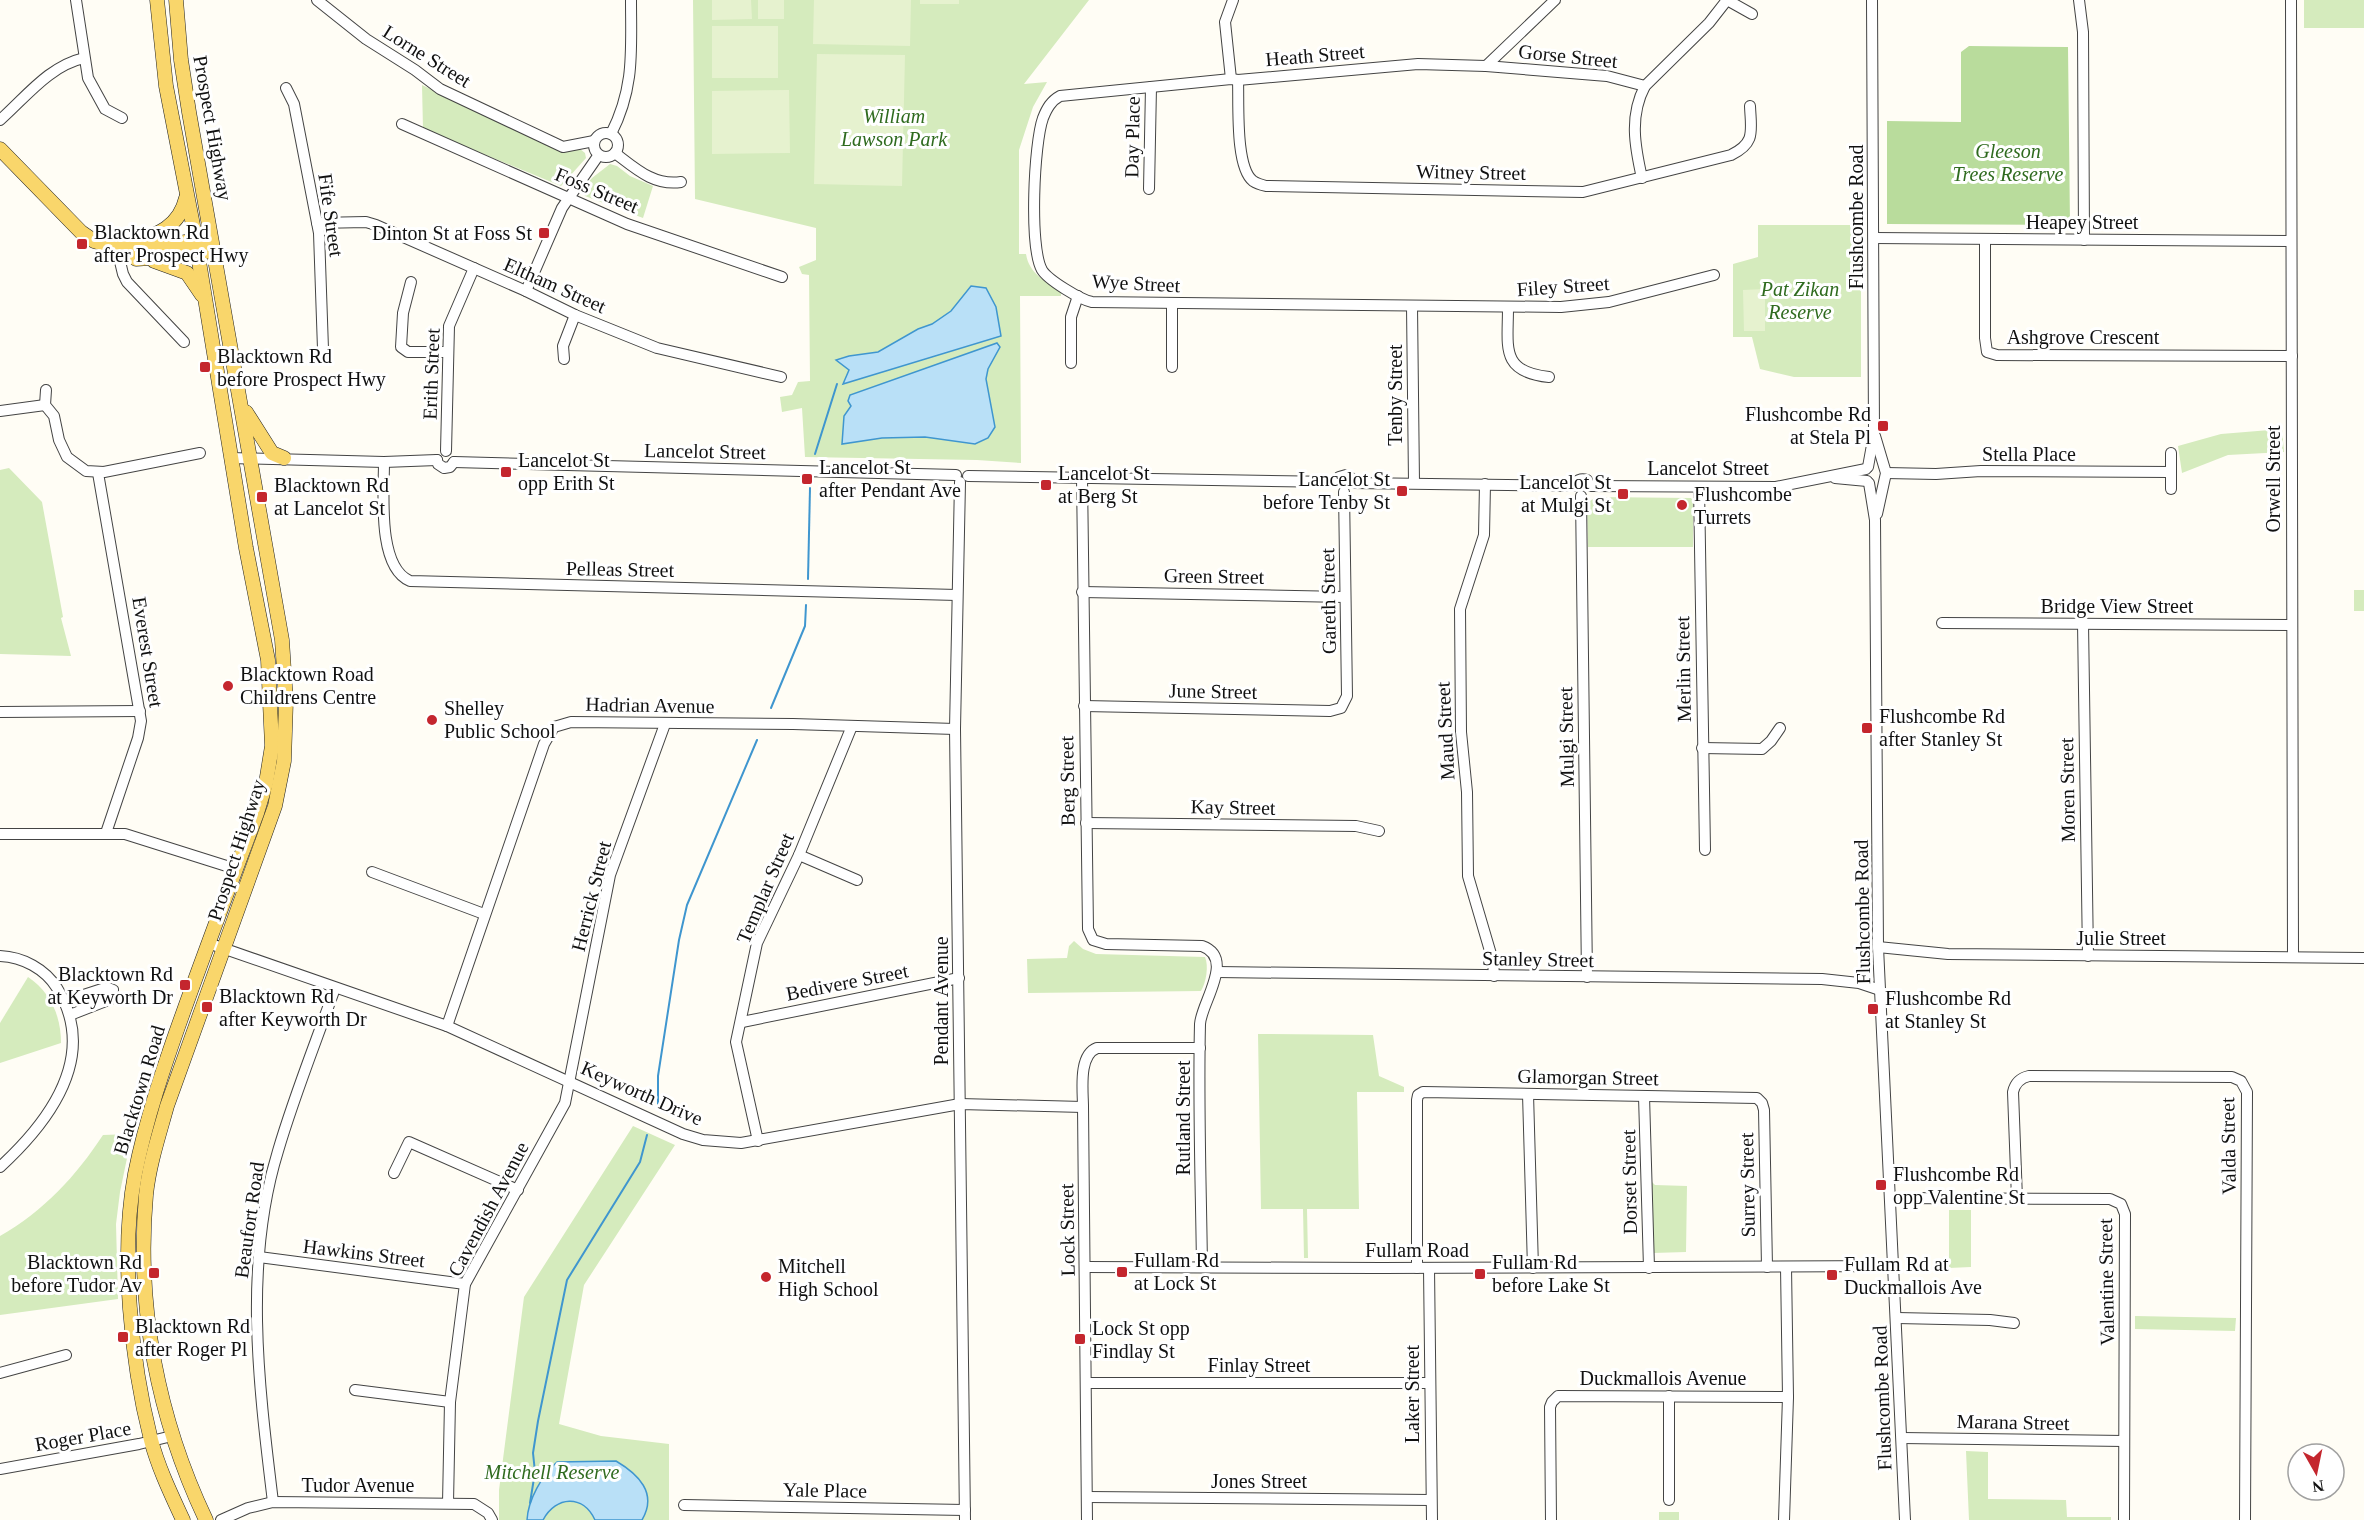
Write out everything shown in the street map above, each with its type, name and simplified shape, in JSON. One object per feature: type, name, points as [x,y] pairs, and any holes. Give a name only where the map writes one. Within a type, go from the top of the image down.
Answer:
[{"type":"main road","name":"Prospect Highway","points":[[157,0],[166,86],[196,247]]},
{"type":"main road","name":"Prospect Highway","points":[[176,0],[181,60],[282,640],[286,701],[285,761],[275,806],[167,1106],[153,1155],[147,1194],[145,1281],[154,1371],[171,1436],[206,1520]]},
{"type":"main road","points":[[0,149],[81,232],[94,241],[122,250],[136,259],[151,259],[214,244]]},
{"type":"main road","points":[[122,250],[172,225],[183,210],[187,196]]},
{"type":"main road","points":[[122,250],[138,246],[196,247]]},
{"type":"main road","name":"Blacktown Road","points":[[183,1520],[151,1441],[140,1386],[133,1337],[129,1265],[131,1203],[135,1175],[155,1094],[266,783],[273,738],[268,660],[196,247]]},
{"type":"main road","points":[[151,259],[187,273],[205,299]]},
{"type":"main road","points":[[242,405],[272,453],[284,458]]},
{"type":"street","points":[[76,0],[88,78],[105,109],[122,118]]},
{"type":"street","name":"Lorne Street","points":[[317,0],[366,39],[440,89],[563,147],[594,141]]},
{"type":"street","points":[[611,134],[627,94],[631,74],[631,0]]},
{"type":"street","name":"Witney Street","points":[[1233,0],[1225,22],[1235,80],[1244,168],[1252,180],[1266,186],[1583,192],[1731,155],[1742,150],[1749,143],[1750,106]]},
{"type":"street","points":[[1486,66],[1555,0]]},
{"type":"street","points":[[1642,178],[1635,144],[1635,115],[1645,86],[1709,23],[1727,0],[1752,14]]},
{"type":"street","name":"Flushcombe Road","points":[[1872,0],[1874,434],[1868,475],[1875,520],[1878,947],[1905,1520]]},
{"type":"street","points":[[2079,0],[2083,32],[2084,240]]},
{"type":"street","name":"Orwell Street","points":[[2291,0],[2293,957]]},
{"type":"street","points":[[0,120],[52,71],[67,62],[84,58]]},
{"type":"street","name":"Heath Street","points":[[1054,100],[1066,95],[1418,64],[1486,66]]},
{"type":"street","name":"Gorse Street","points":[[1486,66],[1608,76],[1645,86]]},
{"type":"street","name":"Day Place","points":[[1149,189],[1151,87]]},
{"type":"street","name":"Fife Street","points":[[286,88],[294,104],[317,223],[323,349]]},
{"type":"street","name":"Wye Street","points":[[1054,100],[1043,118],[1038,138],[1036,234],[1038,260],[1045,274],[1078,296],[1092,302],[1412,306]]},
{"type":"street","name":"Foss Street","points":[[402,124],[627,224],[782,277]]},
{"type":"street","points":[[611,134],[618,143],[615,153],[605,158],[598,156],[594,149],[594,141],[599,135],[611,134]]},
{"type":"street","points":[[615,153],[645,176],[668,184],[681,182]]},
{"type":"street","points":[[526,291],[568,198],[598,156]]},
{"type":"street","name":"Eltham Street","points":[[317,223],[371,223],[575,315],[657,348],[781,377]]},
{"type":"street","name":"Heapey Street","points":[[1874,238],[2291,241]]},
{"type":"street","name":"Ashgrove Crescent","points":[[1985,240],[1984,338],[1986,352],[1997,355],[2292,356]]},
{"type":"street","points":[[122,250],[123,274],[127,282],[184,342]]},
{"type":"street","name":"Erith Street","points":[[446,451],[451,318],[474,268]]},
{"type":"street","name":"Filey Street","points":[[1412,306],[1561,307],[1609,302],[1714,275]]},
{"type":"street","points":[[411,282],[404,313],[401,347],[408,352],[448,352]]},
{"type":"street","points":[[1071,363],[1071,317],[1078,296]]},
{"type":"street","points":[[1172,303],[1172,366]]},
{"type":"street","name":"Tenby Street","points":[[1412,306],[1414,483]]},
{"type":"street","points":[[1508,308],[1508,345],[1512,361],[1524,372],[1549,377]]},
{"type":"street","points":[[564,358],[563,346],[575,315]]},
{"type":"street","points":[[46,390],[45,405],[54,416],[59,440],[67,457],[86,471],[98,473],[200,453]]},
{"type":"street","points":[[0,411],[45,405]]},
{"type":"street","name":"Flushcombe Road","points":[[1874,434],[1885,474],[1875,520]]},
{"type":"street","points":[[446,451],[453,456],[454,462],[450,467],[444,468],[438,464],[437,460],[441,452],[446,451]]},
{"type":"street","points":[[2171,453],[2171,489]]},
{"type":"street","points":[[231,458],[384,462],[437,460]]},
{"type":"street","name":"Pelleas Street","points":[[384,462],[384,520],[390,555],[399,574],[410,581],[957,595]]},
{"type":"street","name":"Lancelot Street","points":[[454,462],[961,478],[1336,482]]},
{"type":"street","points":[[1877,464],[1885,474],[1878,485],[1868,475],[1877,464]]},
{"type":"street","name":"Stella Place","points":[[1885,474],[1981,471],[2171,472]]},
{"type":"street","name":"Everest Street","points":[[98,473],[140,711],[138,738],[106,833]]},
{"type":"street","points":[[1346,475],[1351,478],[1352,488],[1344,492],[1338,489],[1336,482],[1339,477],[1346,475]]},
{"type":"street","name":"Lancelot Street","points":[[1590,486],[1776,487],[1825,477],[1868,475]]},
{"type":"street","name":"Pendant Avenue","points":[[961,478],[955,729],[965,1515]]},
{"type":"street","name":"Berg Street","points":[[1082,478],[1087,925],[1091,938],[1106,944],[1202,946],[1209,949],[1214,956],[1217,972]]},
{"type":"street","points":[[1581,479],[1587,480],[1590,486],[1588,493],[1581,496],[1574,491],[1573,486],[1581,479]]},
{"type":"street","points":[[1353,483],[1573,486]]},
{"type":"street","name":"Maud Street","points":[[1485,484],[1485,536],[1460,609],[1461,709],[1467,792],[1468,876],[1493,961],[1494,976]]},
{"type":"street","name":"Merlin Street","points":[[1699,487],[1705,850]]},
{"type":"street","name":"Gareth Street","points":[[1341,708],[1347,696],[1344,492]]},
{"type":"street","name":"Mulgi Street","points":[[1581,496],[1587,977]]},
{"type":"street","name":"Green Street","points":[[1082,592],[1345,597]]},
{"type":"street","name":"Bridge View Street","points":[[1942,622],[2292,625]]},
{"type":"street","name":"Moren Street","points":[[2083,623],[2088,956]]},
{"type":"street","name":"June Street","points":[[1084,706],[1330,711],[1341,708]]},
{"type":"street","points":[[0,712],[140,711]]},
{"type":"street","name":"Hadrian Avenue","points":[[447,1026],[544,744],[554,728],[571,722],[955,729]]},
{"type":"street","name":"Herrick Street","points":[[569,1081],[610,875],[665,724]]},
{"type":"street","name":"Templar Street","points":[[758,1141],[736,1042],[757,943],[799,855],[852,726]]},
{"type":"street","points":[[1702,748],[1762,748],[1771,741],[1780,728]]},
{"type":"street","name":"Kay Street","points":[[1086,823],[1356,826],[1379,831]]},
{"type":"street","points":[[0,834],[106,833],[142,838],[236,869]]},
{"type":"street","points":[[799,855],[857,880]]},
{"type":"street","points":[[372,872],[484,914]]},
{"type":"street","name":"Keyworth Drive","points":[[208,943],[447,1026],[683,1134],[703,1140],[741,1143],[758,1141],[960,1104],[1083,1107]]},
{"type":"street","name":"Julie Street","points":[[1878,947],[1948,954],[2364,958]]},
{"type":"street","points":[[0,956],[15,957],[48,975],[70,1015],[71,1068],[58,1097],[40,1125],[0,1167]]},
{"type":"street","points":[[1859,983],[1870,981],[1879,970]]},
{"type":"street","name":"Stanley Street","points":[[1217,972],[1822,979],[1859,983],[1880,990]]},
{"type":"street","name":"Rutland Street","points":[[1202,1267],[1200,1020],[1217,972]]},
{"type":"street","name":"Bedivere Street","points":[[742,1022],[959,978]]},
{"type":"street","name":"Beaufort Road","points":[[273,1502],[262,1417],[257,1329],[259,1257],[277,1152],[335,988]]},
{"type":"street","points":[[64,1001],[102,989],[113,990],[111,999],[70,1015]]},
{"type":"street","name":"Lock Street","points":[[1087,1520],[1083,1107],[1085,1062],[1093,1049],[1200,1048]]},
{"type":"street","name":"Valda Street","points":[[2017,1199],[2013,1092],[2022,1078],[2030,1076],[2232,1077],[2244,1084],[2247,1092],[2246,1520]]},
{"type":"street","name":"Cavendish Avenue","points":[[448,1503],[450,1402],[465,1284],[565,1103],[569,1081]]},
{"type":"street","name":"Glamorgan Street","points":[[1417,1268],[1417,1100],[1418,1095],[1423,1092],[1752,1097],[1762,1104]]},
{"type":"street","points":[[1528,1094],[1533,1268]]},
{"type":"street","name":"Dorset Street","points":[[1644,1096],[1649,1268]]},
{"type":"street","name":"Surrey Street","points":[[1762,1104],[1767,1267]]},
{"type":"street","points":[[394,1173],[409,1142],[518,1190]]},
{"type":"street","name":"Valentine Street","points":[[1890,1198],[2112,1200],[2124,1209],[2124,1520]]},
{"type":"street","name":"Hawkins Street","points":[[259,1257],[465,1284]]},
{"type":"street","name":"Fullam Road","points":[[1085,1267],[1894,1266]]},
{"type":"street","points":[[1784,1520],[1788,1397],[1786,1267]]},
{"type":"street","name":"Laker Street","points":[[1430,1268],[1431,1520]]},
{"type":"street","points":[[1897,1318],[1990,1320],[2014,1323]]},
{"type":"street","points":[[0,1373],[66,1355]]},
{"type":"street","name":"Finlay Street","points":[[1087,1383],[1430,1383]]},
{"type":"street","points":[[355,1390],[450,1402]]},
{"type":"street","name":"Duckmallois Avenue","points":[[1551,1520],[1550,1407],[1554,1400],[1564,1395],[1788,1397]]},
{"type":"street","points":[[1669,1396],[1669,1500]]},
{"type":"street","name":"Roger Place","points":[[0,1469],[171,1436]]},
{"type":"street","name":"Marana Street","points":[[1902,1438],[2124,1441]]},
{"type":"street","name":"Jones Street","points":[[1087,1497],[1431,1500]]},
{"type":"street","name":"Tudor Avenue","points":[[220,1520],[248,1508],[273,1502],[474,1504],[488,1513],[492,1520]]},
{"type":"street","name":"Yale Place","points":[[684,1505],[965,1515]]},
{"type":"green space","name":"William Lawson Park","points":[[693,0],[1089,0],[1024,84],[1047,82],[1033,107],[1019,150],[1019,254],[1026,254],[1034,272],[1061,292],[1061,296],[1020,296],[1021,463],[805,457],[802,408],[782,412],[780,397],[792,395],[798,382],[810,381],[809,275],[802,274],[799,267],[816,260],[816,228],[695,199]]},
{"type":"green space","points":[[712,0],[751,0],[752,19],[712,20]]},
{"type":"green space","points":[[758,0],[784,0],[784,19],[758,19]]},
{"type":"green space","points":[[814,0],[911,0],[910,46],[813,44]]},
{"type":"green space","points":[[920,0],[959,0],[959,4],[920,4]]},
{"type":"green space","points":[[2304,0],[2364,0],[2364,28],[2304,28]]},
{"type":"green space","points":[[712,26],[778,26],[778,78],[712,78]]},
{"type":"green space","name":"Gleeson Trees Reserve","points":[[1969,46],[2068,47],[2070,225],[1887,224],[1887,121],[1961,122],[1961,52]]},
{"type":"green space","points":[[817,54],[905,55],[902,186],[814,184]]},
{"type":"green space","points":[[422,85],[563,151],[580,149],[585,153],[586,158],[561,186],[423,129]]},
{"type":"green space","points":[[789,90],[790,153],[712,154],[712,91]]},
{"type":"green space","points":[[610,164],[653,186],[643,218],[585,196],[582,190],[592,178]]},
{"type":"green space","name":"Pat Zikan Reserve","points":[[1758,225],[1861,225],[1861,377],[1794,377],[1760,369],[1752,337],[1733,337],[1733,264],[1758,257]]},
{"type":"green space","points":[[1765,289],[1765,331],[1744,331],[1743,290]]},
{"type":"green space","points":[[2282,429],[2284,452],[2228,455],[2182,473],[2178,446],[2221,434]]},
{"type":"green space","points":[[9,468],[42,502],[63,617],[61,618],[71,656],[0,654],[0,470]]},
{"type":"green space","points":[[1596,497],[1691,498],[1693,501],[1693,547],[1588,547],[1587,503]]},
{"type":"green space","points":[[2354,590],[2364,590],[2364,611],[2354,611]]},
{"type":"green space","points":[[1074,941],[1083,949],[1096,954],[1205,957],[1207,970],[1204,984],[1201,991],[1028,993],[1027,959],[1067,958],[1069,946]]},
{"type":"green space","points":[[28,977],[36,983],[53,1005],[59,1023],[61,1043],[0,1063],[0,1023]]},
{"type":"green space","points":[[1258,1034],[1373,1035],[1379,1076],[1404,1087],[1404,1092],[1357,1092],[1359,1209],[1307,1209],[1308,1258],[1304,1258],[1303,1209],[1261,1209]]},
{"type":"green space","name":"Mitchell Reserve","points":[[633,1126],[675,1145],[584,1285],[559,1424],[601,1436],[669,1444],[669,1520],[499,1520],[499,1490],[524,1297]]},
{"type":"green space","points":[[132,1134],[116,1224],[118,1299],[0,1315],[0,1236],[31,1215],[58,1192],[82,1165],[103,1135]]},
{"type":"green space","points":[[1652,1182],[1655,1185],[1687,1186],[1686,1252],[1653,1253]]},
{"type":"green space","points":[[1949,1210],[1971,1210],[1971,1267],[1949,1268]]},
{"type":"green space","points":[[2135,1316],[2236,1318],[2235,1331],[2135,1329]]},
{"type":"green space","points":[[1966,1451],[1988,1452],[1988,1499],[2066,1500],[2067,1517],[2111,1517],[2111,1520],[1969,1520]]},
{"type":"green space","points":[[1659,1512],[1679,1512],[1679,1520],[1659,1520]]},
{"type":"water","points":[[971,286],[986,288],[996,307],[1001,336],[843,384],[849,370],[836,360],[878,352],[918,329],[932,324],[951,311]]},
{"type":"water","points":[[997,343],[1000,347],[988,369],[986,379],[995,427],[988,438],[975,444],[925,437],[882,438],[842,444],[844,416],[851,406],[848,401],[850,395]]},
{"type":"water","points":[[616,1461],[638,1478],[647,1493],[648,1501],[642,1520],[595,1520],[584,1506],[569,1501],[555,1506],[543,1520],[527,1520],[530,1504],[537,1488],[557,1462]]},
{"type":"waterway","points":[[815,454],[837,384]]},
{"type":"waterway","points":[[808,579],[810,488]]},
{"type":"waterway","points":[[771,708],[805,626],[806,605]]},
{"type":"waterway","points":[[658,1105],[658,1076],[679,940],[687,905],[757,740]]},
{"type":"waterway","points":[[530,1503],[535,1472],[533,1453],[538,1421],[567,1280],[640,1162],[647,1135]]},
{"type":"place","name":"Dinton St at Foss St","points":[[544,233]]},
{"type":"place","name":"Blacktown Rd after Prospect Hwy","points":[[82,244]]},
{"type":"place","name":"Blacktown Rd before Prospect Hwy","points":[[205,367]]},
{"type":"place","name":"Flushcombe Rd at Stela Pl","points":[[1883,426]]},
{"type":"place","name":"Lancelot St opp Erith St","points":[[506,472]]},
{"type":"place","name":"Lancelot St after Pendant Ave","points":[[807,479]]},
{"type":"place","name":"Lancelot St at Berg St","points":[[1046,485]]},
{"type":"place","name":"Lancelot St before Tenby St","points":[[1402,491]]},
{"type":"place","name":"Lancelot St at Mulgi St","points":[[1623,494]]},
{"type":"place","name":"Blacktown Rd at Lancelot St","points":[[262,497]]},
{"type":"place","name":"Flushcombe Turrets","points":[[1682,505]]},
{"type":"place","name":"Blacktown Road Childrens Centre","points":[[228,686]]},
{"type":"place","name":"Shelley Public School","points":[[432,720]]},
{"type":"place","name":"Flushcombe Rd after Stanley St","points":[[1867,728]]},
{"type":"place","name":"Blacktown Rd at Keyworth Dr","points":[[185,985]]},
{"type":"place","name":"Blacktown Rd after Keyworth Dr","points":[[207,1007]]},
{"type":"place","name":"Flushcombe Rd at Stanley St","points":[[1873,1009]]},
{"type":"place","name":"Flushcombe Rd opp Valentine St","points":[[1881,1185]]},
{"type":"place","name":"Fullam Rd at Lock St","points":[[1122,1272]]},
{"type":"place","name":"Blacktown Rd before Tudor Av","points":[[154,1273]]},
{"type":"place","name":"Fullam Rd before Lake St","points":[[1480,1274]]},
{"type":"place","name":"Fullam Rd at Duckmallois Ave","points":[[1832,1275]]},
{"type":"place","name":"Mitchell High School","points":[[766,1277]]},
{"type":"place","name":"Blacktown Rd after Roger Pl","points":[[123,1337]]},
{"type":"place","name":"Lock St opp Findlay St","points":[[1080,1339]]}]
